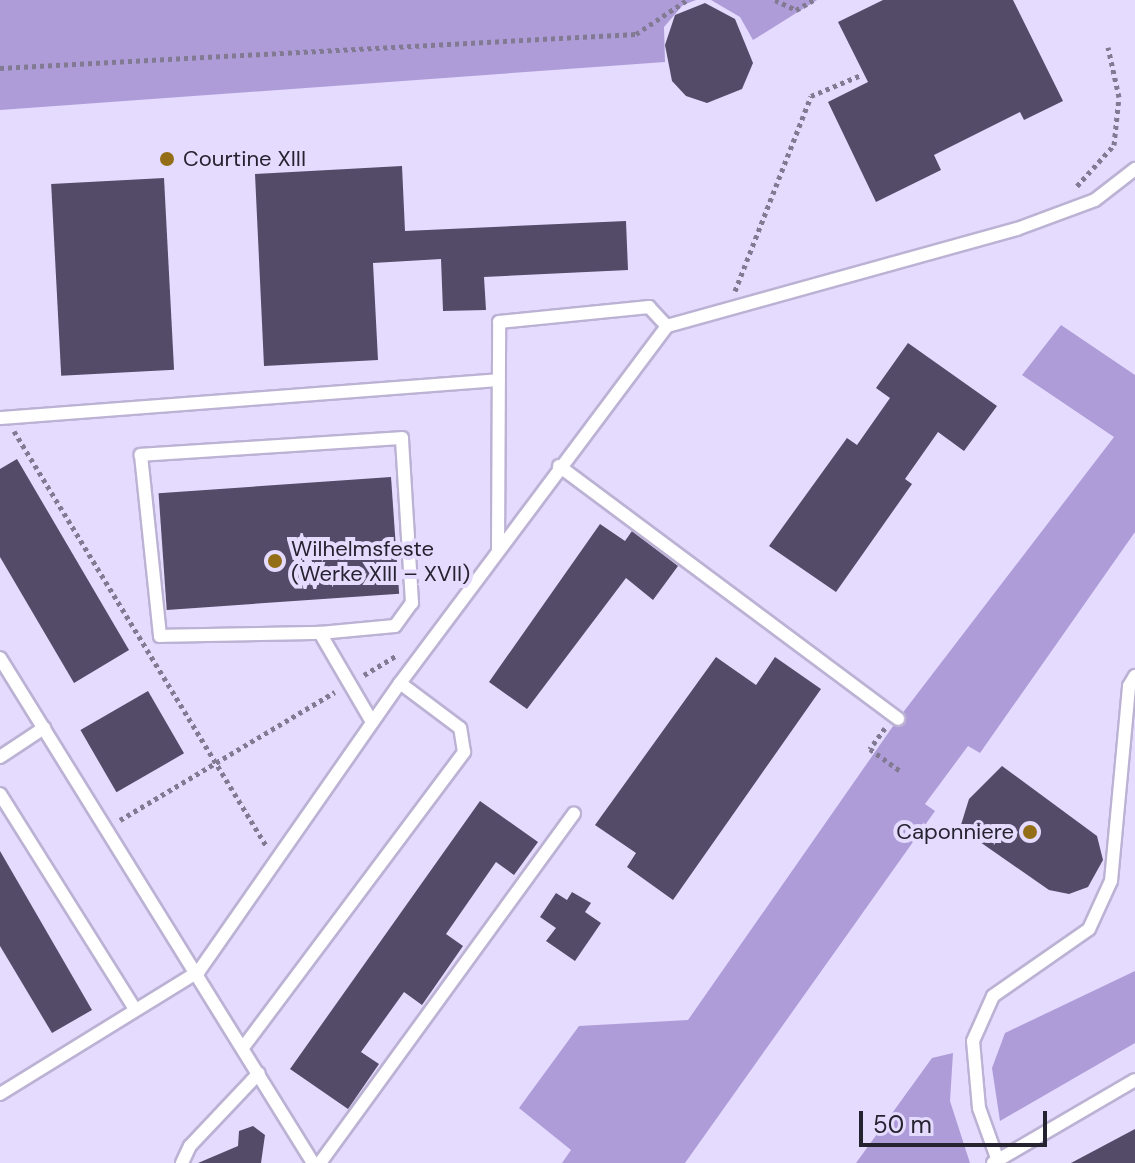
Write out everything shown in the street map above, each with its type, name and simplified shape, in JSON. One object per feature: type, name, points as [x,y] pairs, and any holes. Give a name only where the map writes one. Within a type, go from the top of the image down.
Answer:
[{"type":"lane","points":[[0,1094],[199,971],[400,683],[559,466],[667,326],[729,305],[1017,229],[1095,200],[1135,169]]},
{"type":"lane","points":[[498,549],[499,322],[649,307],[667,326]]},
{"type":"lane","points":[[6,418],[499,380]]},
{"type":"lane","points":[[402,438],[412,603],[395,626],[320,633],[160,636],[141,455],[402,438]]},
{"type":"lane","points":[[559,466],[896,717]]},
{"type":"lane","points":[[320,633],[372,722]]},
{"type":"lane","points":[[0,658],[245,1045],[313,1163]]},
{"type":"lane","points":[[1135,676],[1129,686],[1111,881],[1089,929],[993,996],[973,1041],[979,1108],[994,1161],[1135,1080]]},
{"type":"lane","points":[[245,1045],[464,752],[460,728],[400,683]]},
{"type":"lane","points":[[0,757],[44,728]]},
{"type":"lane","points":[[0,794],[135,1009]]},
{"type":"lane","points":[[320,1163],[574,813]]},
{"type":"lane","points":[[182,1163],[200,1135],[259,1073]]},
{"type":"path","points":[[0,68],[636,34],[687,0]]},
{"type":"path","points":[[775,0],[796,10],[813,0]]},
{"type":"path","points":[[1065,194],[1089,177],[1114,145],[1119,97],[1108,47]]},
{"type":"path","points":[[729,305],[811,96],[861,75]]},
{"type":"path","points":[[6,418],[16,440],[212,766],[276,860]]},
{"type":"path","points":[[106,829],[400,653]]},
{"type":"path","points":[[896,717],[870,749],[900,771]]},
{"type":"shaded area","points":[[0,0],[696,0],[683,5],[664,27],[665,62],[0,110]]},
{"type":"shaded area","points":[[711,0],[817,0],[753,40],[740,17]]},
{"type":"shaded area","points":[[1061,325],[1135,375],[1135,532],[980,753],[968,746],[925,804],[935,811],[685,1163],[562,1163],[571,1150],[519,1108],[579,1026],[688,1020],[898,719],[1114,437],[1022,375]]},
{"type":"shaded area","points":[[1135,971],[1135,1043],[1000,1121],[992,1068],[1005,1033]]},
{"type":"shaded area","points":[[953,1053],[950,1101],[970,1163],[856,1163],[932,1058]]},
{"type":"building","points":[[883,0],[1013,0],[1063,101],[1024,120],[1020,112],[934,155],[941,170],[876,202],[828,102],[868,82],[838,22]]},
{"type":"building","points":[[705,3],[735,19],[753,63],[742,89],[707,103],[686,96],[672,81],[665,45],[675,15]]},
{"type":"building","points":[[402,166],[405,231],[626,221],[628,270],[484,277],[486,310],[443,311],[441,259],[373,263],[378,360],[264,366],[255,174]]},
{"type":"building","points":[[164,178],[174,370],[61,376],[51,184]]},
{"type":"building","points":[[908,343],[997,406],[964,451],[938,432],[905,479],[912,484],[836,592],[769,546],[847,438],[857,445],[890,398],[876,388]]},
{"type":"building","points":[[17,459],[129,650],[74,683],[0,557],[0,469]]},
{"type":"building","points":[[391,477],[399,594],[167,610],[159,493]]},
{"type":"building","points":[[600,524],[625,541],[632,531],[678,566],[653,600],[626,578],[527,709],[489,682]]},
{"type":"building","points":[[716,657],[756,685],[775,657],[821,689],[673,900],[627,867],[636,853],[595,825]]},
{"type":"building","points":[[148,691],[184,753],[116,792],[80,730]]},
{"type":"building","name":"Caponniere","points":[[1002,766],[1097,836],[1103,860],[1088,887],[1069,894],[1049,890],[960,828],[969,799]]},
{"type":"building","points":[[480,801],[538,842],[514,875],[496,862],[446,934],[463,946],[422,1005],[404,992],[361,1052],[379,1064],[348,1109],[290,1069]]},
{"type":"building","points":[[0,851],[92,1010],[52,1033],[0,946]]},
{"type":"building","points":[[572,892],[591,903],[585,912],[601,923],[575,961],[546,941],[556,928],[540,917],[556,893],[567,900]]},
{"type":"building","points":[[253,1126],[265,1135],[261,1163],[198,1163],[238,1146],[239,1131]]},
{"type":"building","points":[[1135,1129],[1135,1163],[1071,1163]]},
{"type":"place","name":"Courtine XIII","points":[[167,159]]},
{"type":"place","name":"Wilhelmsfeste (Werke XIII – XVII)","points":[[275,561]]},
{"type":"place","name":"Caponniere","points":[[1030,832]]}]
